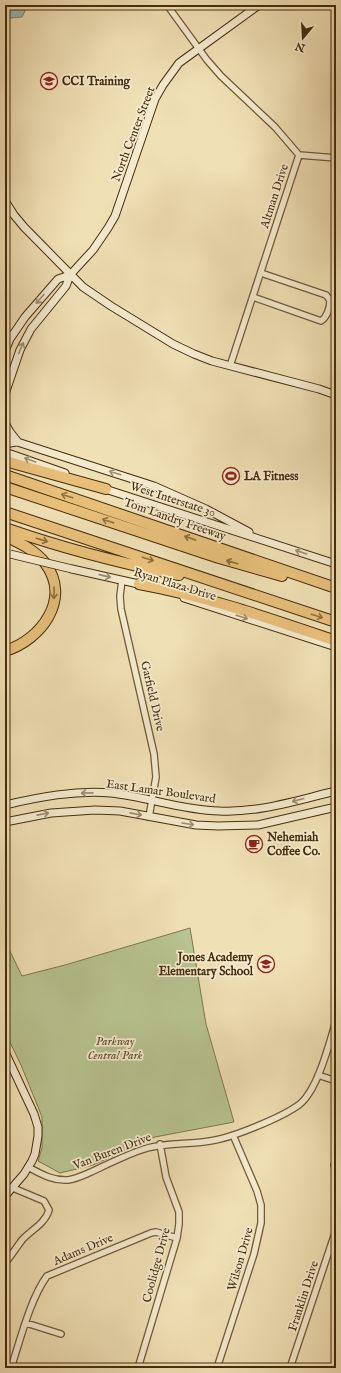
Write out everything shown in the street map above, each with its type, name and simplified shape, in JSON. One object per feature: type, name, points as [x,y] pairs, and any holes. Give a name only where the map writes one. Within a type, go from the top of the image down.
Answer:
[{"type":"highway","points":[[5,461],[106,489]]},
{"type":"highway","name":"Tom Landry Freeway","points":[[5,475],[336,588]]},
{"type":"highway","points":[[5,487],[219,558],[336,592]]},
{"type":"highway","points":[[5,512],[336,622]]},
{"type":"highway","points":[[5,528],[96,556],[228,586]]},
{"type":"highway","points":[[5,536],[27,547],[40,558],[52,576],[55,589],[54,601],[46,623],[39,631],[24,643],[5,651]]},
{"type":"highway","points":[[139,584],[176,591],[257,614],[336,641]]},
{"type":"main road","name":"North Center Street","points":[[5,394],[25,340],[40,317],[66,286],[70,275],[93,250],[115,216],[155,99],[163,85],[179,63],[259,5]]},
{"type":"main road","points":[[5,201],[24,227],[83,287],[173,344],[194,354],[230,366],[319,389],[336,395]]},
{"type":"main road","name":"North Center Street","points":[[5,351],[10,339],[25,316],[58,279],[70,275]]},
{"type":"main road","points":[[5,423],[10,432],[19,442]]},
{"type":"main road","points":[[5,438],[154,486],[206,509],[266,540]]},
{"type":"main road","points":[[5,446],[10,443],[19,442]]},
{"type":"main road","name":"West Interstate 30","points":[[5,452],[106,489],[336,564]]},
{"type":"main road","name":"Ryan Plaza Drive","points":[[8,554],[139,584],[336,647]]},
{"type":"main road","name":"East Lamar Boulevard","points":[[5,805],[45,796],[110,793],[152,800],[191,809],[236,811],[259,809],[284,804],[336,791]]},
{"type":"main road","points":[[5,822],[51,813],[77,810],[120,811],[196,826],[258,825],[336,807]]},
{"type":"main road","points":[[5,1052],[34,1114],[38,1128],[38,1143],[35,1154],[28,1168],[5,1196]]},
{"type":"street","name":"Altman Drive","points":[[167,5],[198,48],[221,76],[275,127],[299,155],[230,366]]},
{"type":"street","points":[[299,155],[336,158]]},
{"type":"street","points":[[253,297],[321,321],[325,318],[329,308],[330,300],[326,295],[261,273]]},
{"type":"street","name":"Garfield Drive","points":[[122,580],[120,596],[121,609],[154,754],[156,770],[150,817]]},
{"type":"street","name":"Van Buren Drive","points":[[28,1168],[47,1177],[70,1180],[141,1150],[160,1144],[212,1141],[233,1135],[283,1114],[300,1103],[313,1087],[336,1021]]},
{"type":"street","points":[[318,1075],[336,1081]]},
{"type":"street","name":"Wilson Drive","points":[[217,1368],[254,1254],[261,1223],[261,1205],[257,1191],[233,1135]]},
{"type":"street","name":"Coolidge Drive","points":[[138,1368],[177,1238],[179,1224],[179,1212],[166,1177],[160,1144]]},
{"type":"street","points":[[5,1263],[22,1240],[35,1230],[50,1210],[44,1201],[13,1188]]},
{"type":"street","name":"Franklin Drive","points":[[290,1368],[336,1230]]},
{"type":"street","name":"Adams Drive","points":[[11,1368],[40,1286],[47,1276],[151,1233],[156,1232],[177,1238]]},
{"type":"street","points":[[26,1323],[61,1334]]},
{"type":"green space","name":"Parkway Central Park","points":[[190,928],[206,1024],[234,1122],[155,1137],[93,1165],[60,1173],[38,1161],[42,1148],[42,1117],[21,1065],[5,1032],[5,941],[22,976],[65,965]]},
{"type":"water","points":[[8,5],[26,5],[27,7],[22,17],[10,18],[5,22],[5,7]]},
{"type":"place","name":"CCI Training","points":[[49,81]]},
{"type":"place","name":"LA Fitness","points":[[231,476]]},
{"type":"place","name":"Nehemiah Coffee Co.","points":[[254,844]]},
{"type":"place","name":"Jones Academy Elementary School","points":[[266,964]]}]
